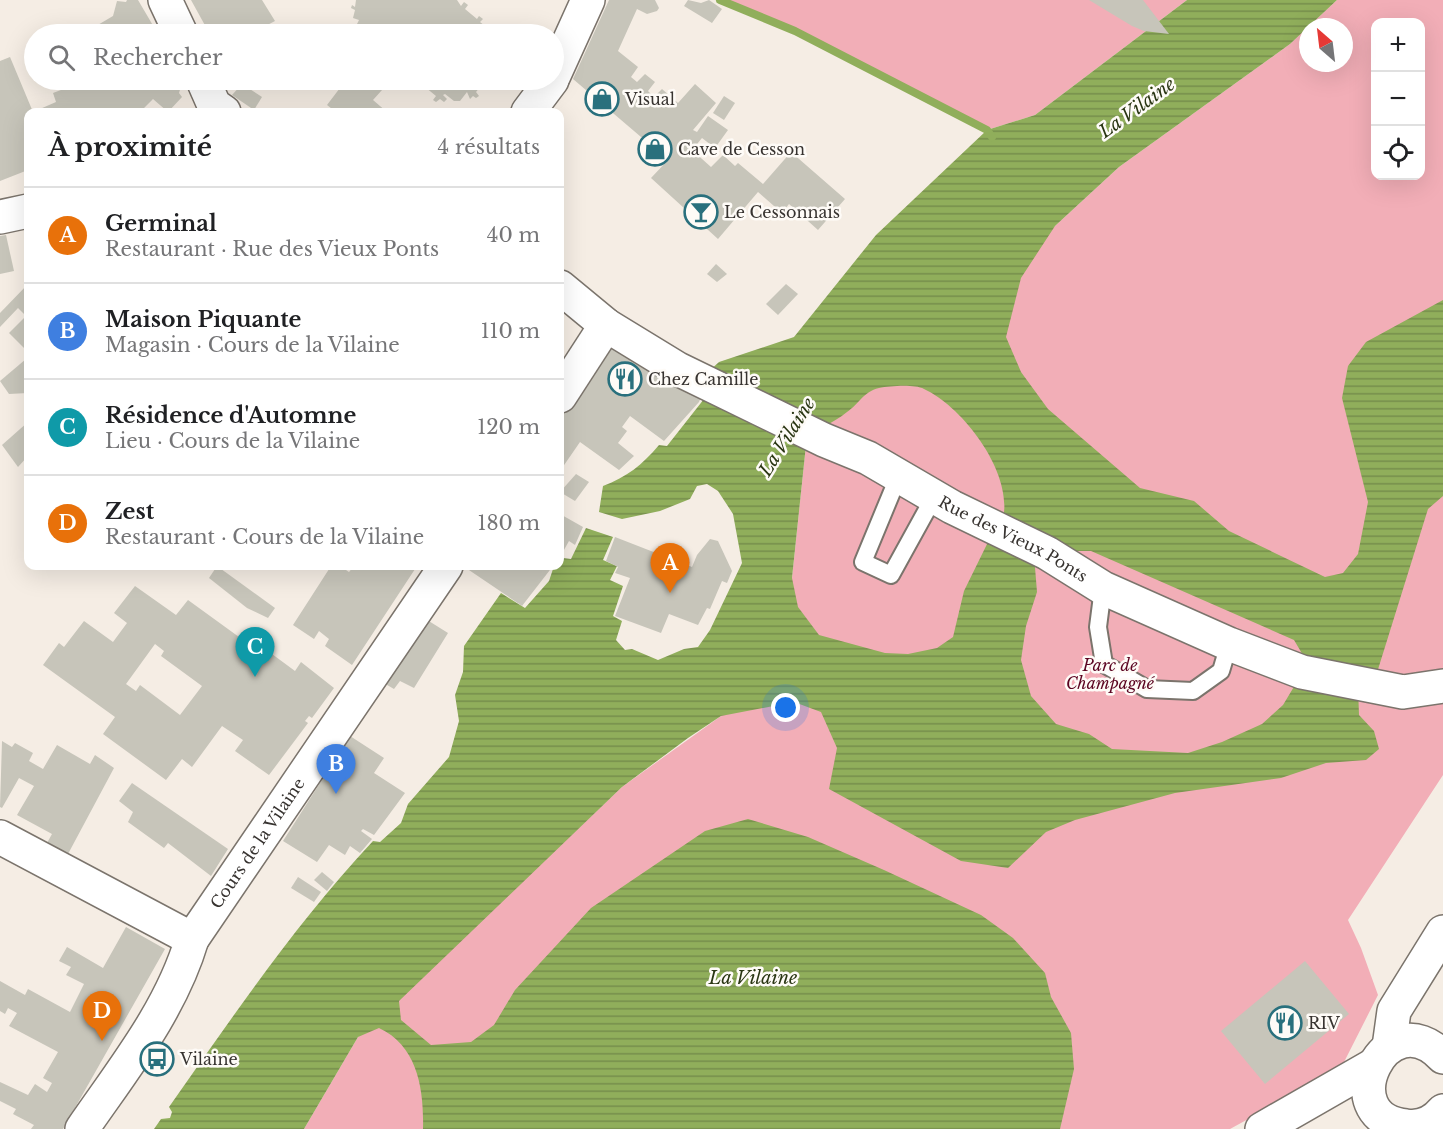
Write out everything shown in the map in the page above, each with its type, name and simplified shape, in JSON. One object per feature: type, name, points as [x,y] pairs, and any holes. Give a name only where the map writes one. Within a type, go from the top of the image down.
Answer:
[{"type":"street","points":[[165,0],[177,24]]},
{"type":"street","points":[[564,53],[588,0]]},
{"type":"street","points":[[531,108],[544,90]]},
{"type":"street","points":[[0,217],[24,212]]},
{"type":"street","name":"Rue des Vieux Ponts","points":[[564,290],[606,325],[678,369],[824,440],[868,458],[934,497],[1047,553],[1103,588],[1229,644],[1302,672],[1403,692],[1443,686]]},
{"type":"street","points":[[564,390],[606,325]]},
{"type":"street","name":"Cours de la Vilaine","points":[[82,1129],[168,1001],[183,969],[192,939],[443,570]]},
{"type":"street","points":[[0,837],[192,939]]},
{"type":"street","points":[[1443,932],[1394,1011],[1381,1057],[1368,1086],[1373,1105],[1389,1126],[1426,1124],[1443,1111]]},
{"type":"street","points":[[1262,1129],[1303,1107],[1381,1057],[1414,1042],[1439,1048]]},
{"type":"lane","points":[[899,475],[863,561],[891,575],[934,497]]},
{"type":"lane","points":[[1103,588],[1098,627],[1104,664],[1147,689],[1193,692],[1221,671],[1229,644]]},
{"type":"lane","points":[[1275,1129],[1303,1107]]},
{"type":"green space","points":[[720,0],[1187,0],[1035,115],[987,130],[795,31]]},
{"type":"green space","name":"Parc de Champagné","points":[[1337,0],[1443,0],[1443,775],[1348,920],[1378,995],[1341,1068],[1230,1129],[304,1129],[358,1037],[622,787],[721,716],[792,578],[806,445],[834,397],[1055,226],[1119,167],[1299,36],[1299,72],[1353,72],[1353,18],[1318,18]]},
{"type":"water","name":"La Vilaine","points":[[1187,0],[1337,0],[1318,18],[1299,18],[1299,36],[1290,44],[1119,167],[1055,226],[1021,278],[1006,337],[1021,372],[1048,409],[1140,488],[1194,501],[1229,531],[1325,577],[1343,573],[1358,554],[1368,502],[1342,398],[1348,366],[1366,342],[1443,300],[1443,496],[1428,509],[1375,679],[1307,662],[1294,640],[1091,551],[1054,551],[1002,522],[1004,504],[1001,485],[984,446],[955,411],[940,398],[924,389],[914,386],[879,388],[865,395],[851,409],[824,427],[707,373],[719,362],[794,337],[876,235],[987,130],[1035,115]]},
{"type":"water","name":"La Vilaine","points":[[704,399],[806,445],[792,578],[798,607],[819,635],[885,653],[908,654],[937,648],[953,637],[964,591],[989,540],[1034,555],[1037,592],[1026,626],[1021,660],[1031,696],[1056,724],[1089,734],[1112,749],[1188,753],[1222,742],[1262,724],[1283,705],[1304,670],[1358,687],[1359,715],[1374,731],[1379,749],[1366,760],[1326,763],[1281,778],[1175,793],[1075,820],[1046,832],[1008,868],[961,861],[829,789],[837,748],[821,712],[794,702],[721,716],[622,787],[399,1001],[401,1020],[431,1045],[471,1042],[494,1025],[515,990],[591,908],[705,831],[748,819],[808,837],[884,870],[981,915],[1013,938],[1045,973],[1051,997],[1071,1033],[1074,1069],[1060,1129],[423,1129],[422,1099],[416,1071],[402,1046],[379,1028],[358,1037],[304,1129],[154,1129],[161,1119],[170,1118],[172,1112],[169,1107],[242,1004],[318,904],[373,841],[380,842],[401,823],[408,804],[449,757],[459,721],[455,695],[463,672],[464,646],[501,593],[525,608],[549,581],[553,570],[564,570],[564,558],[571,559],[586,528],[613,537],[603,560],[617,566],[610,580],[623,586],[613,616],[622,621],[616,640],[625,650],[632,649],[658,660],[684,649],[698,647],[710,630],[742,563],[733,514],[718,491],[707,484],[697,486],[690,499],[660,511],[622,519],[599,512],[603,486],[634,470],[659,445],[667,446]]},
{"type":"building","points":[[127,0],[138,0],[152,24],[99,24],[113,16],[117,1],[126,2]]},
{"type":"building","points":[[191,0],[262,0],[275,21],[269,24],[204,24]]},
{"type":"building","points":[[356,0],[457,0],[461,6],[464,2],[468,5],[465,9],[477,19],[479,16],[483,19],[480,22],[482,24],[357,24],[359,20],[353,18],[355,10],[351,8],[352,5],[355,7]]},
{"type":"building","points":[[609,0],[655,0],[659,8],[657,11],[647,14],[637,9],[618,51],[638,67],[631,77],[637,82],[645,74],[655,82],[648,91],[654,97],[662,89],[678,103],[695,84],[716,103],[693,130],[697,132],[708,116],[728,130],[715,148],[702,138],[692,150],[711,167],[723,155],[735,166],[738,163],[763,184],[791,152],[845,199],[818,230],[789,204],[782,213],[758,192],[718,239],[651,178],[668,160],[573,79]]},
{"type":"building","points":[[688,0],[701,3],[709,0],[722,9],[712,23],[684,6]]},
{"type":"building","points":[[1089,0],[1143,0],[1169,34],[1144,31],[1132,26]]},
{"type":"building","points":[[10,57],[31,108],[24,108],[24,172],[0,181],[0,61]]},
{"type":"building","points":[[61,90],[180,90],[182,97],[172,108],[163,108],[153,99],[144,108],[42,108],[56,102],[53,93]]},
{"type":"building","points":[[237,90],[251,90],[262,97],[255,108],[251,108],[232,95]]},
{"type":"building","points":[[338,90],[382,90],[373,100],[382,108],[331,108],[327,105]]},
{"type":"building","points":[[429,90],[478,90],[476,92],[479,96],[476,98],[473,96],[470,99],[467,92],[460,101],[454,101],[445,94],[443,95],[447,99],[444,102],[440,99],[436,102],[433,100],[436,96]]},
{"type":"building","points":[[724,96],[735,103],[724,120],[713,113]]},
{"type":"building","points":[[6,235],[14,271],[0,274],[0,236]]},
{"type":"building","points":[[716,264],[727,274],[717,282],[707,274]]},
{"type":"building","points":[[786,284],[798,294],[778,315],[766,304]]},
{"type":"building","points":[[24,288],[24,314],[18,308],[0,327],[0,313]]},
{"type":"building","points":[[24,318],[24,348],[9,333]]},
{"type":"building","points":[[605,346],[703,392],[699,402],[664,441],[630,416],[622,427],[627,431],[618,443],[634,456],[619,470],[580,442],[564,465],[564,408]]},
{"type":"building","points":[[24,361],[24,393],[9,394],[0,381]]},
{"type":"building","points":[[24,426],[24,460],[18,467],[2,445]]},
{"type":"building","points":[[576,474],[589,482],[575,501],[564,494],[564,488]]},
{"type":"building","points":[[564,516],[583,527],[575,545],[569,541],[564,550]]},
{"type":"building","points":[[615,537],[692,567],[697,555],[710,539],[718,541],[732,571],[727,583],[722,581],[710,609],[707,608],[698,625],[669,614],[661,633],[615,616],[630,578],[615,573],[618,567],[606,561]]},
{"type":"building","points":[[214,570],[223,570],[275,608],[268,618],[247,608],[209,578]]},
{"type":"building","points":[[328,570],[349,572],[351,570],[414,570],[352,665],[325,646],[329,639],[319,631],[314,639],[293,625]]},
{"type":"building","points":[[469,570],[550,570],[522,606]]},
{"type":"building","points":[[135,586],[176,615],[188,600],[239,637],[242,632],[295,671],[301,662],[334,688],[312,718],[309,716],[305,721],[308,723],[269,775],[235,751],[243,740],[222,726],[192,767],[182,759],[166,780],[103,734],[115,717],[43,665],[59,643],[64,647],[84,621],[113,642],[127,623],[114,613]],"holes":[[[155,644],[164,651],[161,656],[202,686],[180,715],[140,685],[136,691],[126,684]]]},
{"type":"building","points":[[424,618],[448,633],[414,688],[400,681],[394,689],[382,682]]},
{"type":"building","points":[[350,736],[384,758],[374,773],[405,793],[374,835],[363,829],[361,831],[372,839],[360,853],[350,846],[345,855],[329,845],[317,862],[283,841]]},
{"type":"building","points":[[2,741],[12,747],[15,743],[33,753],[29,761],[43,769],[57,745],[90,764],[95,755],[114,768],[68,854],[47,843],[52,834],[17,815],[34,786],[19,778],[2,808],[0,807]]},
{"type":"building","points":[[132,783],[228,849],[211,876],[168,843],[164,848],[128,822],[133,812],[119,801]]},
{"type":"building","points":[[322,872],[334,882],[327,891],[314,880]]},
{"type":"building","points":[[298,877],[321,892],[314,902],[291,888]]},
{"type":"building","points":[[126,927],[165,949],[63,1129],[31,1129],[34,1125],[13,1114],[16,1109],[0,1101],[0,1082],[28,1095],[35,1084],[47,1092],[52,1083],[43,1078],[58,1052],[9,1026],[17,1013],[8,1008],[5,1014],[0,1011],[0,981],[25,995],[28,989],[70,1012],[84,984],[66,975],[71,967],[59,961],[67,947],[103,968]]},
{"type":"building","name":"RIV","points":[[1305,961],[1349,1014],[1265,1084],[1221,1031]]},
{"type":"waterway","points":[[720,0],[795,31],[987,130],[992,137]]},
{"type":"place","name":"Visual","points":[[602,99]]},
{"type":"place","name":"Cave de Cesson","points":[[655,149]]},
{"type":"place","name":"Le Cessonnais","points":[[701,212]]},
{"type":"place","name":"Chez Camille","points":[[625,379]]},
{"type":"place","name":"Germinal","points":[[670,593]]},
{"type":"place","name":"Résidence d'Automne","points":[[255,677]]},
{"type":"place","name":"Maison Piquante","points":[[336,794]]},
{"type":"place","name":"RIV","points":[[1285,1023]]},
{"type":"place","name":"Zest","points":[[102,1041]]},
{"type":"place","name":"Vilaine","points":[[157,1059]]}]
